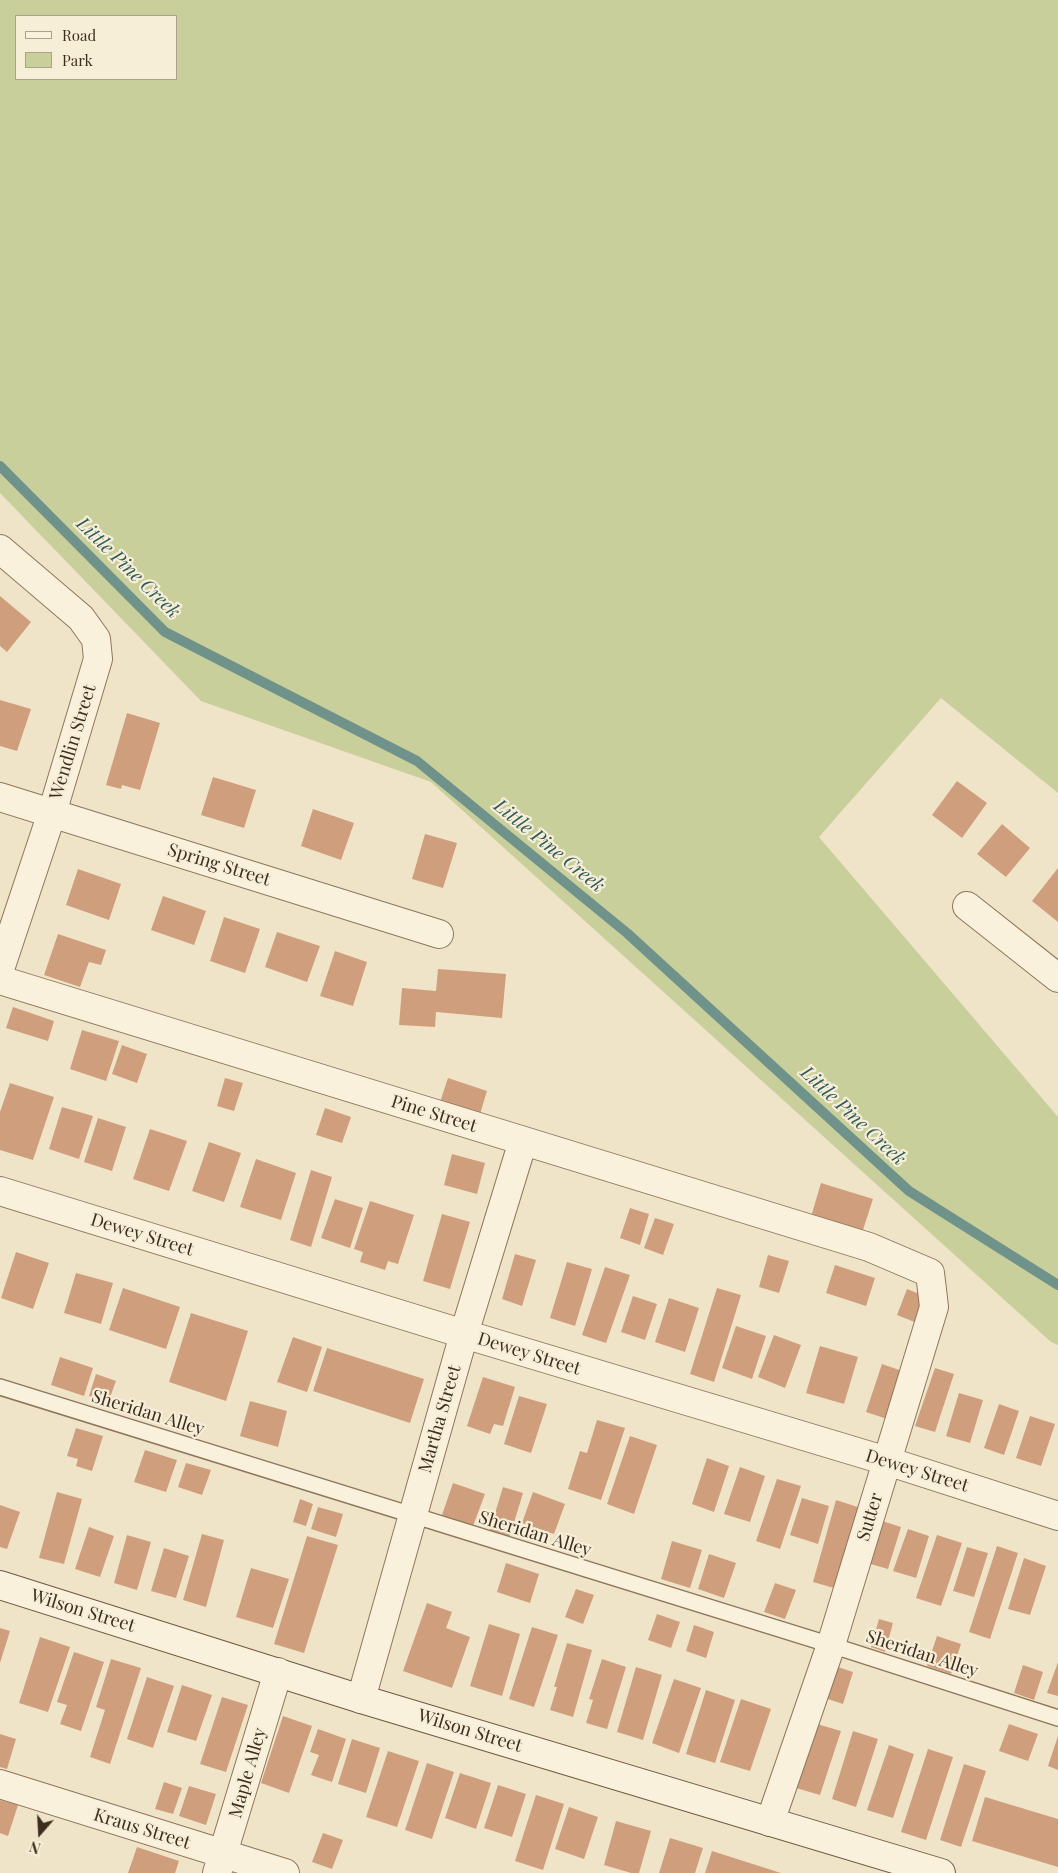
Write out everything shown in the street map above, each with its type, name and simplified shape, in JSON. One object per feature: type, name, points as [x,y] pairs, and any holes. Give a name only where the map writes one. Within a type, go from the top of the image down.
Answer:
[{"type":"street","name":"Wendlin Street","points":[[0,549],[81,618],[96,639],[98,659],[52,812],[0,969]]},
{"type":"street","name":"Spring Street","points":[[0,797],[439,934]]},
{"type":"street","points":[[967,906],[1058,978]]},
{"type":"street","name":"Pine Street","points":[[0,980],[869,1247]]},
{"type":"street","name":"Martha Street","points":[[361,1699],[464,1334],[523,1141]]},
{"type":"street","name":"Dewey Street","points":[[0,1192],[888,1461],[1058,1516]]},
{"type":"street","name":"Sutter","points":[[770,1822],[831,1645],[934,1307],[930,1273],[869,1247]]},
{"type":"street","name":"Wilson Street","points":[[0,1585],[361,1699],[941,1873]]},
{"type":"street","name":"Maple Alley","points":[[221,1863],[278,1672]]},
{"type":"street","name":"Kraus Street","points":[[0,1784],[221,1863],[285,1873]]},
{"type":"lane","name":"Sheridan Alley","points":[[0,1387],[831,1645],[1058,1718]]},
{"type":"green space","points":[[0,0],[1058,0],[1058,793],[941,698],[819,837],[1058,1117],[1058,1345],[1051,1342],[431,782],[201,701],[0,493]]},
{"type":"building","points":[[0,596],[31,622],[7,652],[0,646]]},
{"type":"building","points":[[0,700],[31,709],[17,751],[0,746]]},
{"type":"building","points":[[127,713],[160,723],[140,790],[122,785],[121,789],[106,785]]},
{"type":"building","points":[[213,777],[256,790],[244,828],[201,815]]},
{"type":"building","points":[[957,781],[987,803],[962,838],[932,815]]},
{"type":"building","points":[[313,809],[354,823],[341,860],[301,846]]},
{"type":"building","points":[[1002,824],[1030,848],[1006,877],[977,854]]},
{"type":"building","points":[[425,834],[457,843],[443,888],[412,879]]},
{"type":"building","points":[[1058,868],[1058,922],[1032,901]]},
{"type":"building","points":[[78,869],[121,884],[109,920],[66,905]]},
{"type":"building","points":[[163,896],[206,911],[194,945],[151,930]]},
{"type":"building","points":[[224,917],[260,929],[245,973],[210,961]]},
{"type":"building","points":[[277,932],[320,946],[307,982],[265,967]]},
{"type":"building","points":[[58,934],[106,950],[101,965],[89,962],[80,987],[44,975]]},
{"type":"building","points":[[335,951],[367,962],[353,1006],[320,996]]},
{"type":"building","points":[[438,969],[506,974],[502,1018],[436,1012],[435,1027],[399,1025],[402,988],[436,991]]},
{"type":"building","points":[[13,1007],[54,1021],[48,1041],[6,1028]]},
{"type":"building","points":[[82,1030],[119,1041],[106,1081],[70,1069]]},
{"type":"building","points":[[122,1045],[147,1054],[137,1083],[112,1074]]},
{"type":"building","points":[[225,1078],[243,1083],[234,1111],[217,1106]]},
{"type":"building","points":[[448,1078],[487,1091],[477,1124],[437,1111]]},
{"type":"building","points":[[10,1083],[54,1097],[33,1160],[0,1150],[0,1112]]},
{"type":"building","points":[[62,1107],[93,1116],[79,1159],[49,1149]]},
{"type":"building","points":[[325,1108],[351,1117],[342,1143],[316,1135]]},
{"type":"building","points":[[98,1118],[126,1127],[112,1171],[84,1162]]},
{"type":"building","points":[[150,1129],[187,1141],[169,1191],[133,1179]]},
{"type":"building","points":[[209,1142],[241,1153],[224,1202],[192,1191]]},
{"type":"building","points":[[452,1154],[485,1163],[477,1194],[444,1185]]},
{"type":"building","points":[[256,1159],[296,1173],[281,1220],[240,1207]]},
{"type":"building","points":[[311,1170],[332,1177],[311,1247],[290,1240]]},
{"type":"building","points":[[821,1183],[873,1199],[861,1236],[810,1220]]},
{"type":"building","points":[[335,1199],[363,1208],[350,1248],[321,1238]]},
{"type":"building","points":[[370,1201],[414,1215],[398,1264],[388,1261],[385,1270],[360,1262],[363,1252],[354,1249]]},
{"type":"building","points":[[630,1208],[649,1214],[640,1245],[620,1238]]},
{"type":"building","points":[[442,1214],[470,1222],[450,1289],[423,1281]]},
{"type":"building","points":[[655,1218],[674,1224],[663,1255],[644,1248]]},
{"type":"building","points":[[16,1252],[49,1263],[33,1309],[1,1298]]},
{"type":"building","points":[[515,1254],[536,1260],[522,1306],[502,1299]]},
{"type":"building","points":[[768,1255],[789,1261],[779,1293],[759,1287]]},
{"type":"building","points":[[567,1262],[592,1269],[575,1326],[550,1318]]},
{"type":"building","points":[[835,1265],[875,1278],[866,1306],[826,1293]]},
{"type":"building","points":[[605,1267],[630,1275],[606,1343],[582,1335]]},
{"type":"building","points":[[76,1273],[113,1283],[101,1324],[64,1313]]},
{"type":"building","points":[[123,1288],[180,1307],[166,1349],[109,1330]]},
{"type":"building","points":[[717,1288],[741,1295],[714,1382],[690,1374]]},
{"type":"building","points":[[907,1289],[927,1297],[917,1323],[897,1315]]},
{"type":"building","points":[[633,1296],[657,1304],[645,1340],[621,1332]]},
{"type":"building","points":[[669,1298],[699,1308],[685,1352],[655,1342]]},
{"type":"building","points":[[191,1313],[248,1331],[226,1401],[169,1382]]},
{"type":"building","points":[[736,1326],[766,1336],[752,1379],[722,1368]]},
{"type":"building","points":[[774,1335],[801,1345],[785,1388],[758,1377]]},
{"type":"building","points":[[293,1337],[322,1347],[307,1392],[277,1382]]},
{"type":"building","points":[[820,1346],[858,1357],[844,1404],[806,1393]]},
{"type":"building","points":[[327,1348],[424,1379],[410,1423],[313,1391]]},
{"type":"building","points":[[60,1357],[93,1368],[84,1396],[51,1385]]},
{"type":"building","points":[[882,1364],[905,1372],[890,1420],[866,1412]]},
{"type":"building","points":[[935,1368],[954,1374],[935,1432],[915,1426]]},
{"type":"building","points":[[96,1374],[116,1381],[108,1403],[89,1396]]},
{"type":"building","points":[[483,1377],[515,1387],[503,1426],[494,1424],[490,1434],[467,1426]]},
{"type":"building","points":[[959,1393],[983,1400],[970,1443],[946,1436]]},
{"type":"building","points":[[519,1396],[547,1404],[531,1453],[504,1444]]},
{"type":"building","points":[[250,1401],[287,1411],[278,1447],[240,1436]]},
{"type":"building","points":[[999,1404],[1019,1411],[1004,1455],[984,1448]]},
{"type":"building","points":[[1030,1416],[1055,1424],[1041,1466],[1016,1458]]},
{"type":"building","points":[[597,1420],[625,1428],[601,1500],[568,1489],[580,1451],[587,1453]]},
{"type":"building","points":[[76,1428],[103,1436],[92,1471],[76,1466],[78,1459],[67,1456]]},
{"type":"building","points":[[630,1436],[657,1445],[634,1514],[607,1504]]},
{"type":"building","points":[[145,1450],[177,1460],[166,1492],[134,1482]]},
{"type":"building","points":[[707,1458],[729,1466],[714,1512],[692,1504]]},
{"type":"building","points":[[186,1463],[211,1470],[202,1495],[178,1487]]},
{"type":"building","points":[[740,1467],[765,1476],[750,1522],[724,1514]]},
{"type":"building","points":[[777,1479],[801,1486],[780,1549],[756,1541]]},
{"type":"building","points":[[453,1483],[485,1494],[473,1526],[442,1515]]},
{"type":"building","points":[[503,1487],[523,1493],[509,1539],[489,1533]]},
{"type":"building","points":[[57,1492],[82,1499],[64,1564],[39,1558]]},
{"type":"building","points":[[533,1492],[565,1504],[554,1534],[522,1523]]},
{"type":"building","points":[[802,1498],[829,1506],[818,1544],[790,1535]]},
{"type":"building","points":[[300,1499],[313,1504],[306,1526],[293,1522]]},
{"type":"building","points":[[836,1500],[864,1509],[841,1590],[813,1582]]},
{"type":"building","points":[[0,1505],[20,1512],[7,1549],[0,1547]]},
{"type":"building","points":[[318,1507],[343,1514],[336,1537],[311,1529]]},
{"type":"building","points":[[879,1520],[901,1527],[888,1569],[867,1563]]},
{"type":"building","points":[[89,1527],[114,1536],[100,1577],[75,1569]]},
{"type":"building","points":[[908,1529],[929,1536],[916,1578],[893,1571]]},
{"type":"building","points":[[202,1534],[224,1540],[206,1607],[183,1600]]},
{"type":"building","points":[[127,1535],[151,1542],[137,1590],[114,1583]]},
{"type":"building","points":[[937,1535],[962,1543],[941,1606],[916,1598]]},
{"type":"building","points":[[307,1536],[338,1545],[304,1653],[274,1644]]},
{"type":"building","points":[[672,1541],[702,1550],[690,1588],[661,1579]]},
{"type":"building","points":[[997,1546],[1018,1553],[990,1639],[969,1632]]},
{"type":"building","points":[[967,1547],[988,1553],[974,1597],[953,1591]]},
{"type":"building","points":[[164,1548],[189,1556],[176,1598],[151,1591]]},
{"type":"building","points":[[709,1554],[736,1563],[724,1598],[698,1589]]},
{"type":"building","points":[[1024,1558],[1046,1566],[1030,1615],[1008,1609]]},
{"type":"building","points":[[506,1563],[539,1574],[530,1603],[497,1592]]},
{"type":"building","points":[[251,1568],[289,1579],[273,1628],[236,1617]]},
{"type":"building","points":[[775,1583],[796,1590],[785,1619],[764,1612]]},
{"type":"building","points":[[576,1589],[594,1595],[583,1624],[565,1617]]},
{"type":"building","points":[[427,1603],[452,1612],[446,1628],[470,1637],[452,1688],[403,1671]]},
{"type":"building","points":[[657,1614],[680,1622],[671,1648],[648,1640]]},
{"type":"building","points":[[879,1619],[893,1623],[885,1652],[871,1647]]},
{"type":"building","points":[[489,1624],[520,1634],[502,1696],[470,1686]]},
{"type":"building","points":[[694,1625],[714,1632],[706,1658],[686,1651]]},
{"type":"building","points":[[532,1627],[558,1635],[534,1707],[509,1699]]},
{"type":"building","points":[[0,1628],[10,1631],[0,1663]]},
{"type":"building","points":[[937,1636],[961,1644],[951,1674],[927,1666]]},
{"type":"building","points":[[40,1637],[70,1647],[48,1712],[19,1703]]},
{"type":"building","points":[[567,1643],[592,1650],[573,1717],[550,1710],[557,1687],[554,1687]]},
{"type":"building","points":[[74,1652],[104,1662],[81,1731],[60,1724],[67,1705],[57,1702]]},
{"type":"building","points":[[111,1659],[141,1668],[110,1764],[90,1757],[105,1710],[96,1707]]},
{"type":"building","points":[[602,1659],[626,1667],[607,1729],[586,1723],[593,1700],[589,1699]]},
{"type":"building","points":[[1058,1662],[1058,1696],[1047,1693]]},
{"type":"building","points":[[1023,1665],[1043,1672],[1034,1700],[1014,1693]]},
{"type":"building","points":[[835,1666],[853,1672],[843,1704],[825,1698]]},
{"type":"building","points":[[636,1667],[662,1675],[643,1740],[617,1732]]},
{"type":"building","points":[[147,1677],[174,1686],[153,1748],[127,1739]]},
{"type":"building","points":[[674,1679],[701,1688],[679,1753],[652,1743]]},
{"type":"building","points":[[182,1685],[212,1695],[196,1741],[167,1732]]},
{"type":"building","points":[[706,1690],[735,1700],[715,1763],[686,1754]]},
{"type":"building","points":[[222,1697],[248,1705],[226,1772],[200,1764]]},
{"type":"building","points":[[741,1699],[771,1709],[750,1771],[720,1762]]},
{"type":"building","points":[[283,1716],[312,1726],[289,1793],[261,1783]]},
{"type":"building","points":[[817,1724],[841,1731],[820,1795],[796,1788]]},
{"type":"building","points":[[1009,1724],[1038,1734],[1028,1761],[999,1751]]},
{"type":"building","points":[[318,1729],[346,1739],[332,1782],[311,1775],[319,1755],[310,1752]]},
{"type":"building","points":[[853,1731],[878,1739],[856,1807],[832,1799]]},
{"type":"building","points":[[0,1734],[16,1739],[7,1769],[0,1767]]},
{"type":"building","points":[[1058,1736],[1058,1770],[1048,1766]]},
{"type":"building","points":[[352,1739],[380,1748],[366,1793],[338,1784]]},
{"type":"building","points":[[889,1745],[914,1754],[893,1818],[867,1810]]},
{"type":"building","points":[[928,1749],[953,1757],[926,1840],[901,1832]]},
{"type":"building","points":[[388,1751],[419,1761],[397,1827],[366,1817]]},
{"type":"building","points":[[427,1763],[454,1772],[432,1839],[405,1830]]},
{"type":"building","points":[[964,1764],[986,1771],[961,1847],[940,1840]]},
{"type":"building","points":[[460,1773],[491,1783],[476,1829],[445,1818]]},
{"type":"building","points":[[164,1782],[182,1788],[173,1814],[155,1809]]},
{"type":"building","points":[[498,1785],[526,1794],[512,1837],[484,1828]]},
{"type":"building","points":[[189,1786],[216,1794],[206,1825],[179,1816]]},
{"type":"building","points":[[536,1795],[564,1804],[543,1870],[515,1861]]},
{"type":"building","points":[[985,1797],[1058,1819],[1058,1867],[972,1841]]},
{"type":"building","points":[[0,1800],[18,1805],[8,1836],[0,1833]]},
{"type":"building","points":[[569,1807],[598,1817],[584,1859],[555,1849]]},
{"type":"building","points":[[616,1821],[651,1831],[639,1873],[631,1873],[604,1865]]},
{"type":"building","points":[[323,1833],[343,1840],[332,1869],[312,1862]]},
{"type":"building","points":[[670,1838],[703,1848],[695,1873],[659,1873]]},
{"type":"building","points":[[137,1847],[179,1861],[175,1873],[128,1873]]},
{"type":"building","points":[[712,1851],[781,1873],[705,1873]]},
{"type":"waterway","name":"Little Pine Creek","points":[[0,466],[165,632],[417,761],[627,933],[909,1191],[1058,1285]]}]
